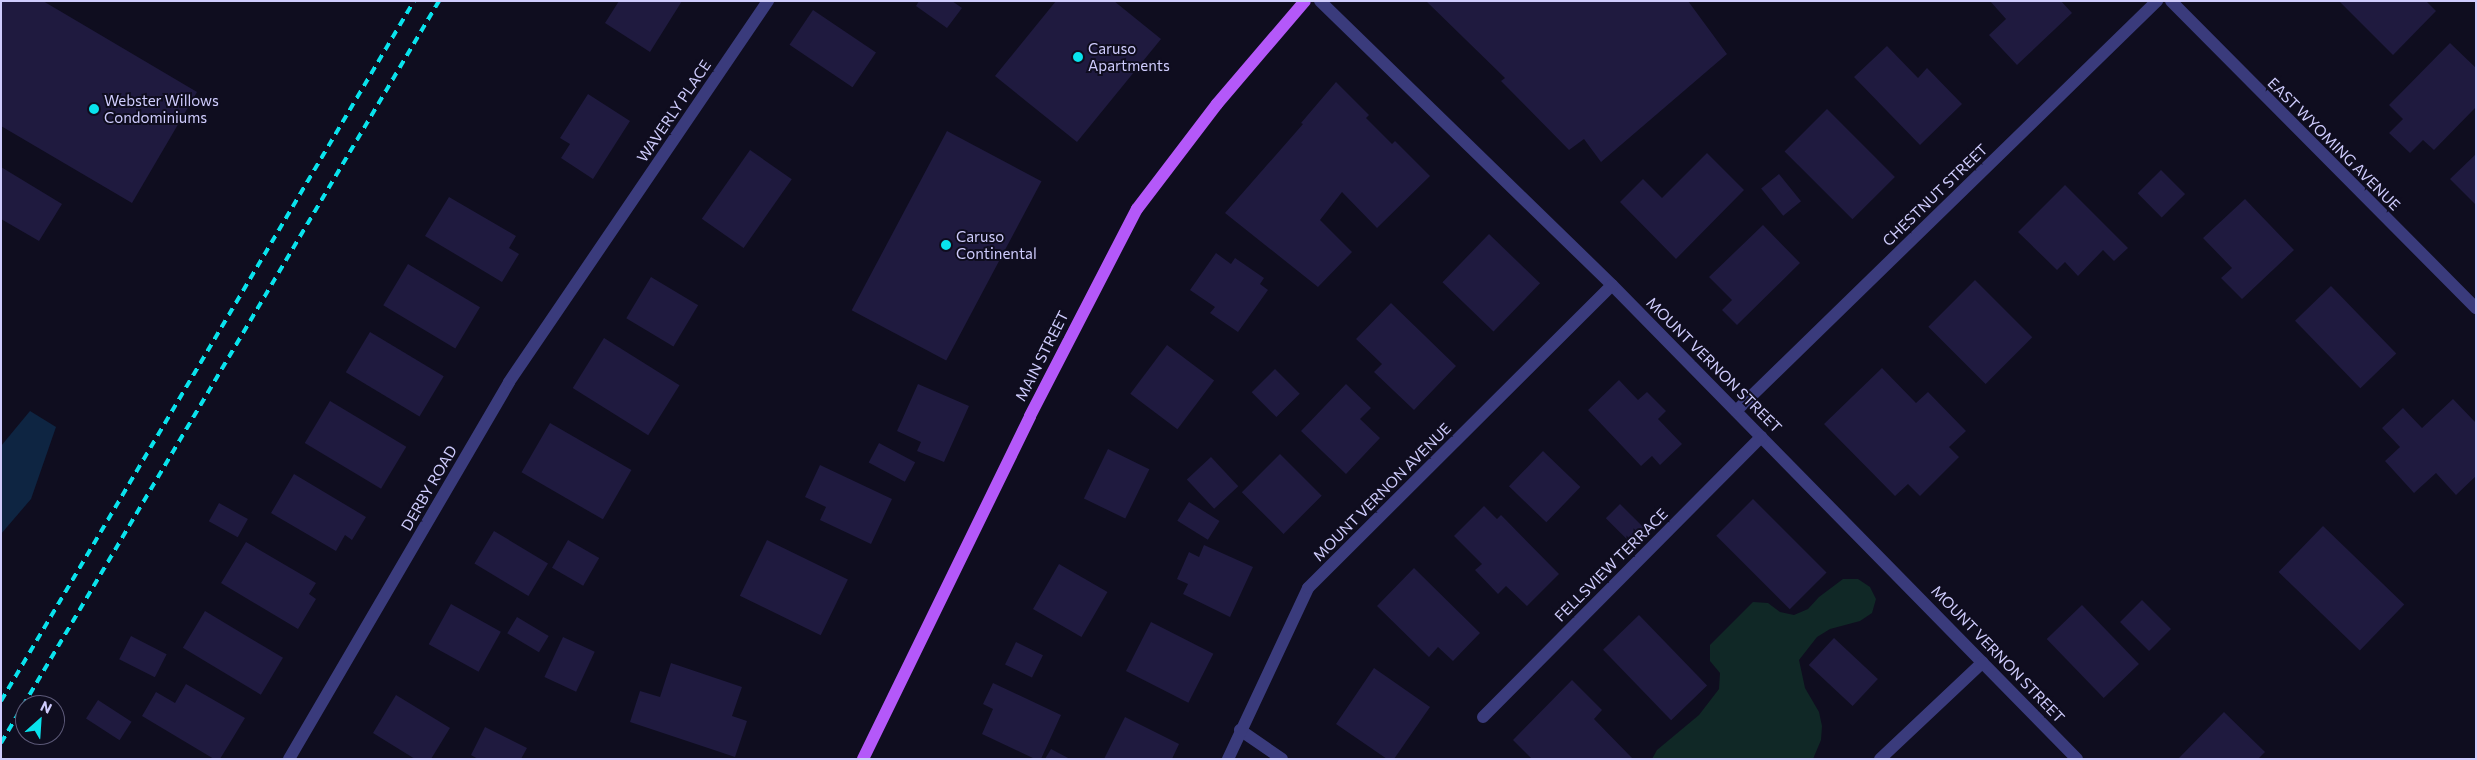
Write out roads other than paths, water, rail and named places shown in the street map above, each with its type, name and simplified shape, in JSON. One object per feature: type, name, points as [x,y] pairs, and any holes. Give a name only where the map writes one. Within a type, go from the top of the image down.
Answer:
[{"type":"main road","name":"MAIN STREET","points":[[863,759],[1047,382],[1137,209],[1217,104],[1304,1]]},
{"type":"street","name":"WAVERLY PLACE","points":[[606,239],[768,1]]},
{"type":"street","name":"MOUNT VERNON STREET","points":[[1320,1],[1612,285],[2077,759]]},
{"type":"street","name":"CHESTNUT STREET","points":[[1736,411],[2157,1]]},
{"type":"street","name":"EAST WYOMING AVENUE","points":[[2171,1],[2476,308]]},
{"type":"street","name":"DERBY ROAD","points":[[289,759],[510,382],[606,239]]},
{"type":"street","name":"MOUNT VERNON AVENUE","points":[[1228,759],[1308,588],[1612,285]]},
{"type":"street","name":"FELLSVIEW TERRACE","points":[[1483,717],[1762,436]]},
{"type":"street","points":[[1880,759],[1983,662]]},
{"type":"street","points":[[1240,730],[1282,759]]},
{"type":"water","points":[[30,411],[56,427],[31,499],[1,534],[1,446]]},
{"type":"railway","points":[[1,701],[414,1]]},
{"type":"railway","points":[[1,743],[439,1]]},
{"type":"place","name":"Caruso Apartments","points":[[1078,57]]},
{"type":"place","name":"Webster Willows Condominiums","points":[[94,109]]},
{"type":"place","name":"Caruso Continental","points":[[946,245]]}]
